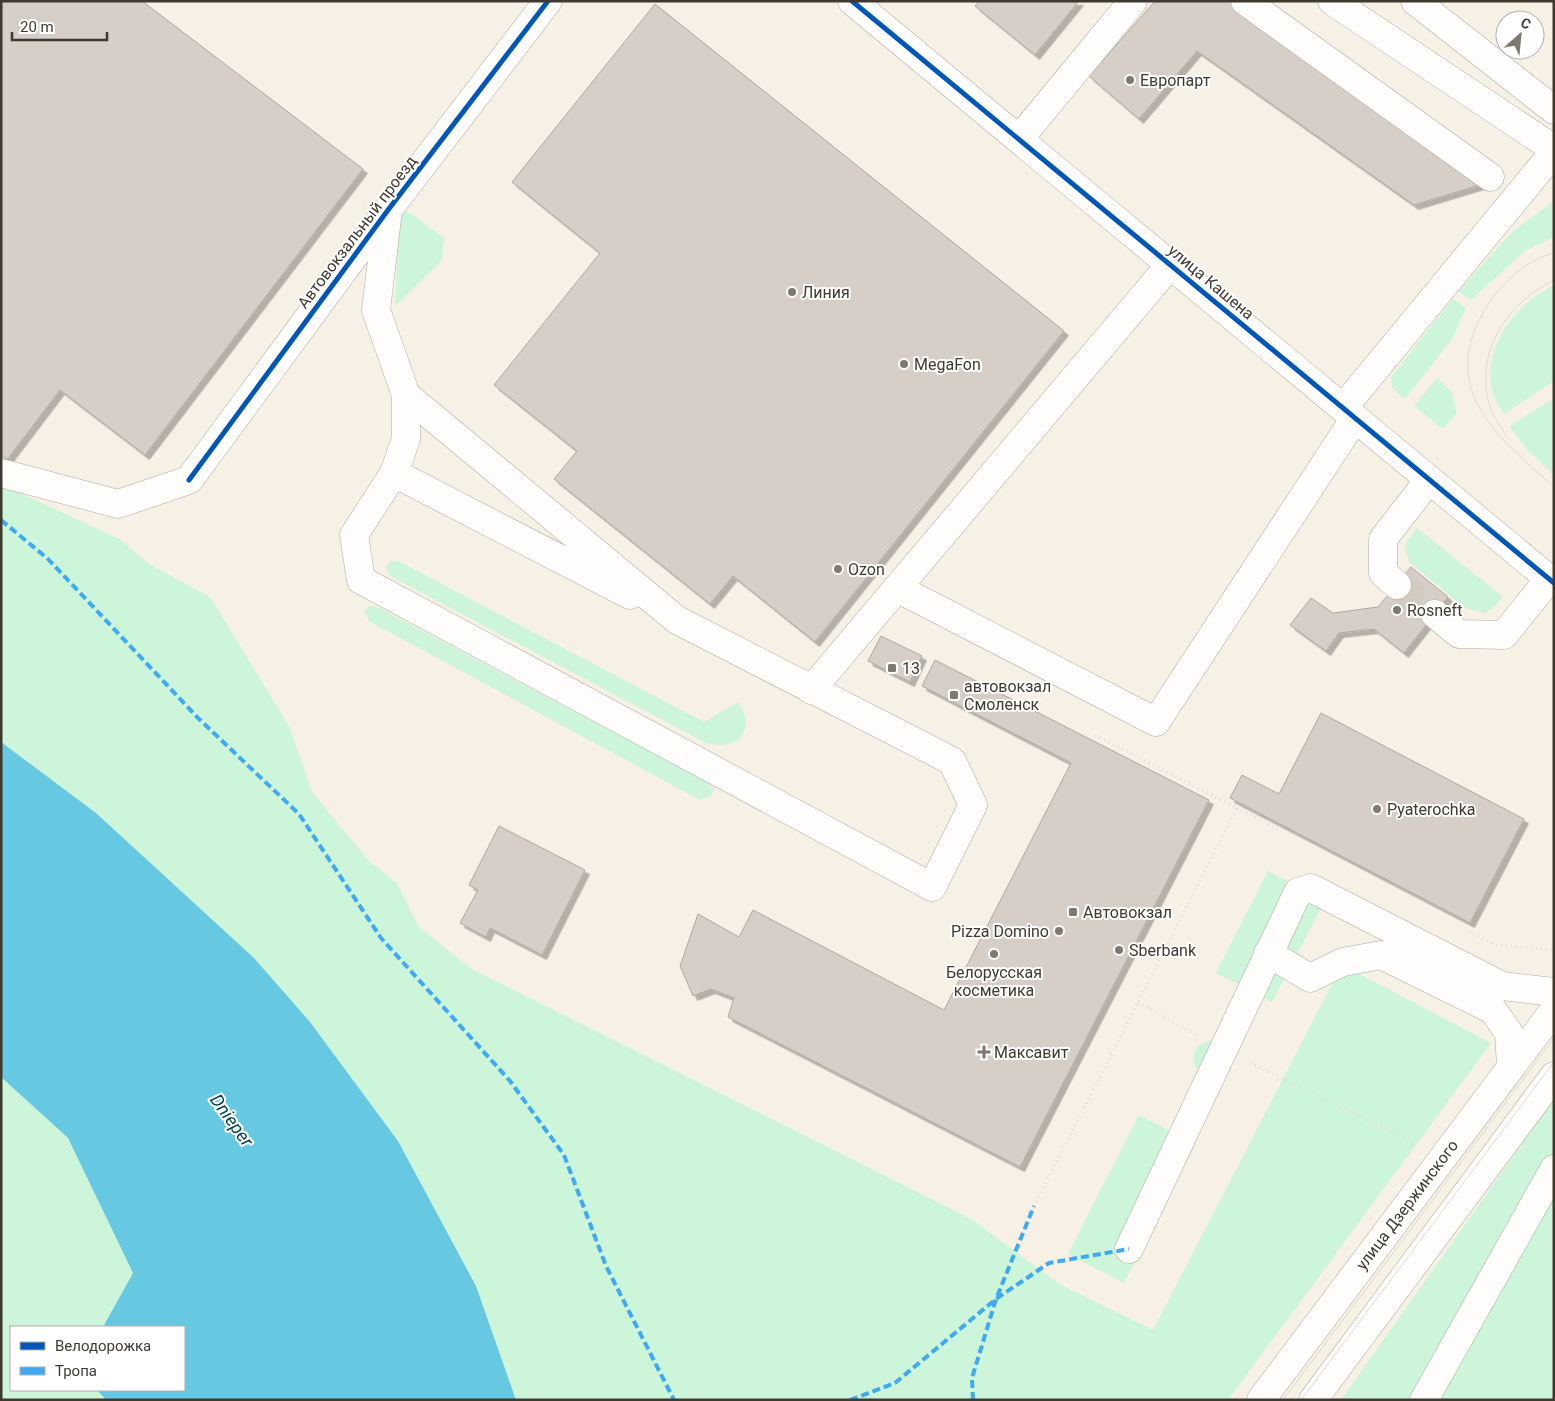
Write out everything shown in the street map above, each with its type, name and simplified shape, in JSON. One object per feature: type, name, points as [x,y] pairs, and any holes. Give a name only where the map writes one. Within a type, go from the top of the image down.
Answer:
[{"type":"street","name":"улица Кашена","points":[[852,1],[1551,581]]},
{"type":"street","points":[[1019,139],[1133,1]]},
{"type":"street","points":[[1245,1],[1490,177]]},
{"type":"street","points":[[897,588],[1156,722],[1349,413],[1554,150],[1332,1]]},
{"type":"street","points":[[1416,1],[1554,110]]},
{"type":"street","name":"Автовокзальный проезд","points":[[1,472],[118,504],[188,480],[542,3]]},
{"type":"street","points":[[388,210],[376,310],[406,395],[406,439],[394,473],[354,535],[361,580],[932,887],[973,805],[952,761],[811,690],[394,473]]},
{"type":"street","points":[[811,690],[1170,265]]},
{"type":"street","points":[[406,395],[677,620]]},
{"type":"street","points":[[1397,585],[1383,573],[1383,539],[1429,480]]},
{"type":"street","points":[[1435,614],[1459,634],[1504,635],[1551,581]]},
{"type":"street","points":[[1129,1250],[1298,892],[1311,888],[1502,986],[1554,992]]},
{"type":"street","points":[[1268,953],[1310,978],[1343,962],[1381,955],[1492,1010],[1510,1033],[1512,1066]]},
{"type":"street","name":"улица Дзержинского","points":[[1261,1400],[1554,1010]]},
{"type":"street","points":[[1313,1400],[1554,1076]]},
{"type":"street","points":[[1424,1400],[1554,1169]]},
{"type":"path","points":[[1093,734],[1280,830]]},
{"type":"path","points":[[1034,1206],[1237,808]]},
{"type":"path","points":[[1462,929],[1496,945],[1554,950]]},
{"type":"path","points":[[1138,1002],[1180,1026]]},
{"type":"path","points":[[1289,1080],[1417,1144]]},
{"type":"green space","points":[[1554,201],[1554,237],[1525,251],[1471,300],[1459,291],[1511,233]]},
{"type":"green space","points":[[400,206],[444,238],[442,260],[395,306]]},
{"type":"green space","points":[[1554,285],[1554,381],[1504,414],[1492,390],[1491,373],[1493,357],[1498,342],[1505,328],[1515,315],[1540,293]]},
{"type":"green space","points":[[1453,299],[1466,308],[1452,339],[1405,399],[1392,388],[1391,377]]},
{"type":"green space","points":[[1437,378],[1452,392],[1457,412],[1443,429],[1414,406]]},
{"type":"green space","points":[[1554,398],[1554,475],[1527,450],[1510,426]]},
{"type":"green space","points":[[1,484],[121,540],[149,564],[210,597],[289,726],[312,792],[370,862],[397,883],[419,927],[470,968],[971,1219],[1061,1285],[1153,1330],[1342,965],[1491,1043],[1228,1400],[516,1400],[476,1286],[398,1141],[310,1022],[254,958],[96,813],[1,742]]},
{"type":"green space","points":[[1417,528],[1503,597],[1493,608],[1485,613],[1465,608],[1410,563],[1405,550],[1407,541]]},
{"type":"green space","points":[[391,561],[398,561],[704,722],[738,702],[744,712],[745,730],[735,741],[727,744],[706,743],[390,576],[386,566]]},
{"type":"green space","points":[[369,606],[377,607],[709,783],[713,789],[712,796],[700,800],[369,621],[364,610]]},
{"type":"green space","points":[[1268,871],[1325,900],[1272,1002],[1216,973]]},
{"type":"green space","points":[[1210,1040],[1219,1042],[1203,1075],[1195,1065],[1195,1050]]},
{"type":"green space","points":[[1,1077],[68,1138],[133,1273],[104,1326],[10,1326],[10,1391],[98,1391],[106,1400],[1,1400]]},
{"type":"green space","points":[[1554,1099],[1554,1400],[1341,1400]]},
{"type":"green space","points":[[1139,1115],[1196,1144],[1124,1283],[1068,1254]]},
{"type":"water","name":"Dnieper","points":[[1,742],[96,813],[254,958],[310,1022],[398,1141],[476,1286],[516,1400],[106,1400],[98,1391],[185,1391],[185,1326],[104,1326],[133,1273],[68,1138],[1,1077]]},
{"type":"building","points":[[1,1],[142,1],[363,169],[145,455],[60,390],[7,460],[1,455]]},
{"type":"building","points":[[979,1],[1079,1],[1035,55],[975,6]]},
{"type":"building","points":[[1155,1],[1234,1],[1483,184],[1414,205],[1197,51],[1139,119],[1089,76]]},
{"type":"building","name":"Линия","points":[[655,4],[1064,331],[815,642],[733,576],[710,604],[554,479],[577,451],[494,385],[600,253],[512,182]]},
{"type":"building","name":"Rosneft","points":[[1411,567],[1448,597],[1404,653],[1374,629],[1339,633],[1326,651],[1290,625],[1311,598],[1333,613],[1378,607]]},
{"type":"building","points":[[881,636],[922,656],[910,682],[868,661]]},
{"type":"building","name":"Автовокзал","points":[[935,660],[1209,800],[1020,1167],[728,1017],[734,998],[711,989],[693,996],[680,966],[698,914],[739,937],[753,910],[944,1010],[1071,763],[922,686]]},
{"type":"building","name":"Pyaterochka","points":[[1321,713],[1524,819],[1470,923],[1230,798],[1242,775],[1279,794]]},
{"type":"building","points":[[499,826],[585,870],[542,955],[490,928],[486,937],[460,923],[478,890],[469,885]]},
{"type":"tunnel","points":[[1397,585],[1435,614]]},
{"type":"tram line","points":[[1554,253],[1527,265],[1511,277],[1497,292],[1475,330],[1468,357],[1470,382],[1478,405],[1492,426],[1510,447],[1554,487]]},
{"type":"tram line","points":[[1507,437],[1495,417],[1487,395],[1486,376],[1493,342],[1511,313],[1538,289],[1554,280]]},
{"type":"tram line","points":[[1283,1400],[1554,1038]]},
{"type":"tram line","points":[[1301,1400],[1554,1062]]},
{"type":"marked path","points":[[1,520],[48,559],[199,719],[299,814],[381,938],[510,1081],[564,1155],[606,1266],[674,1400]]},
{"type":"marked path","points":[[973,1400],[972,1378],[996,1299],[1034,1206]]},
{"type":"marked path","points":[[850,1400],[895,1383],[996,1299],[1049,1263],[1129,1249]]},
{"type":"cycle path","points":[[189,480],[388,210],[548,1]]},
{"type":"cycle path","points":[[852,1],[1554,583]]},
{"type":"place","name":"Европарт","points":[[1130,80]]},
{"type":"place","name":"Линия","points":[[792,292]]},
{"type":"place","name":"MegaFon","points":[[904,364]]},
{"type":"place","name":"Ozon","points":[[838,569]]},
{"type":"place","name":"Rosneft","points":[[1397,610]]},
{"type":"place","name":"13","points":[[892,668]]},
{"type":"place","name":"автовокзал Смоленск","points":[[954,695]]},
{"type":"place","name":"Pyaterochka","points":[[1377,809]]},
{"type":"place","name":"Автовокзал","points":[[1073,912]]},
{"type":"place","name":"Pizza Domino","points":[[1059,931]]},
{"type":"place","name":"Sberbank","points":[[1119,950]]},
{"type":"place","name":"Белорусская косметика","points":[[994,954]]},
{"type":"place","name":"Максавит","points":[[984,1052]]}]
